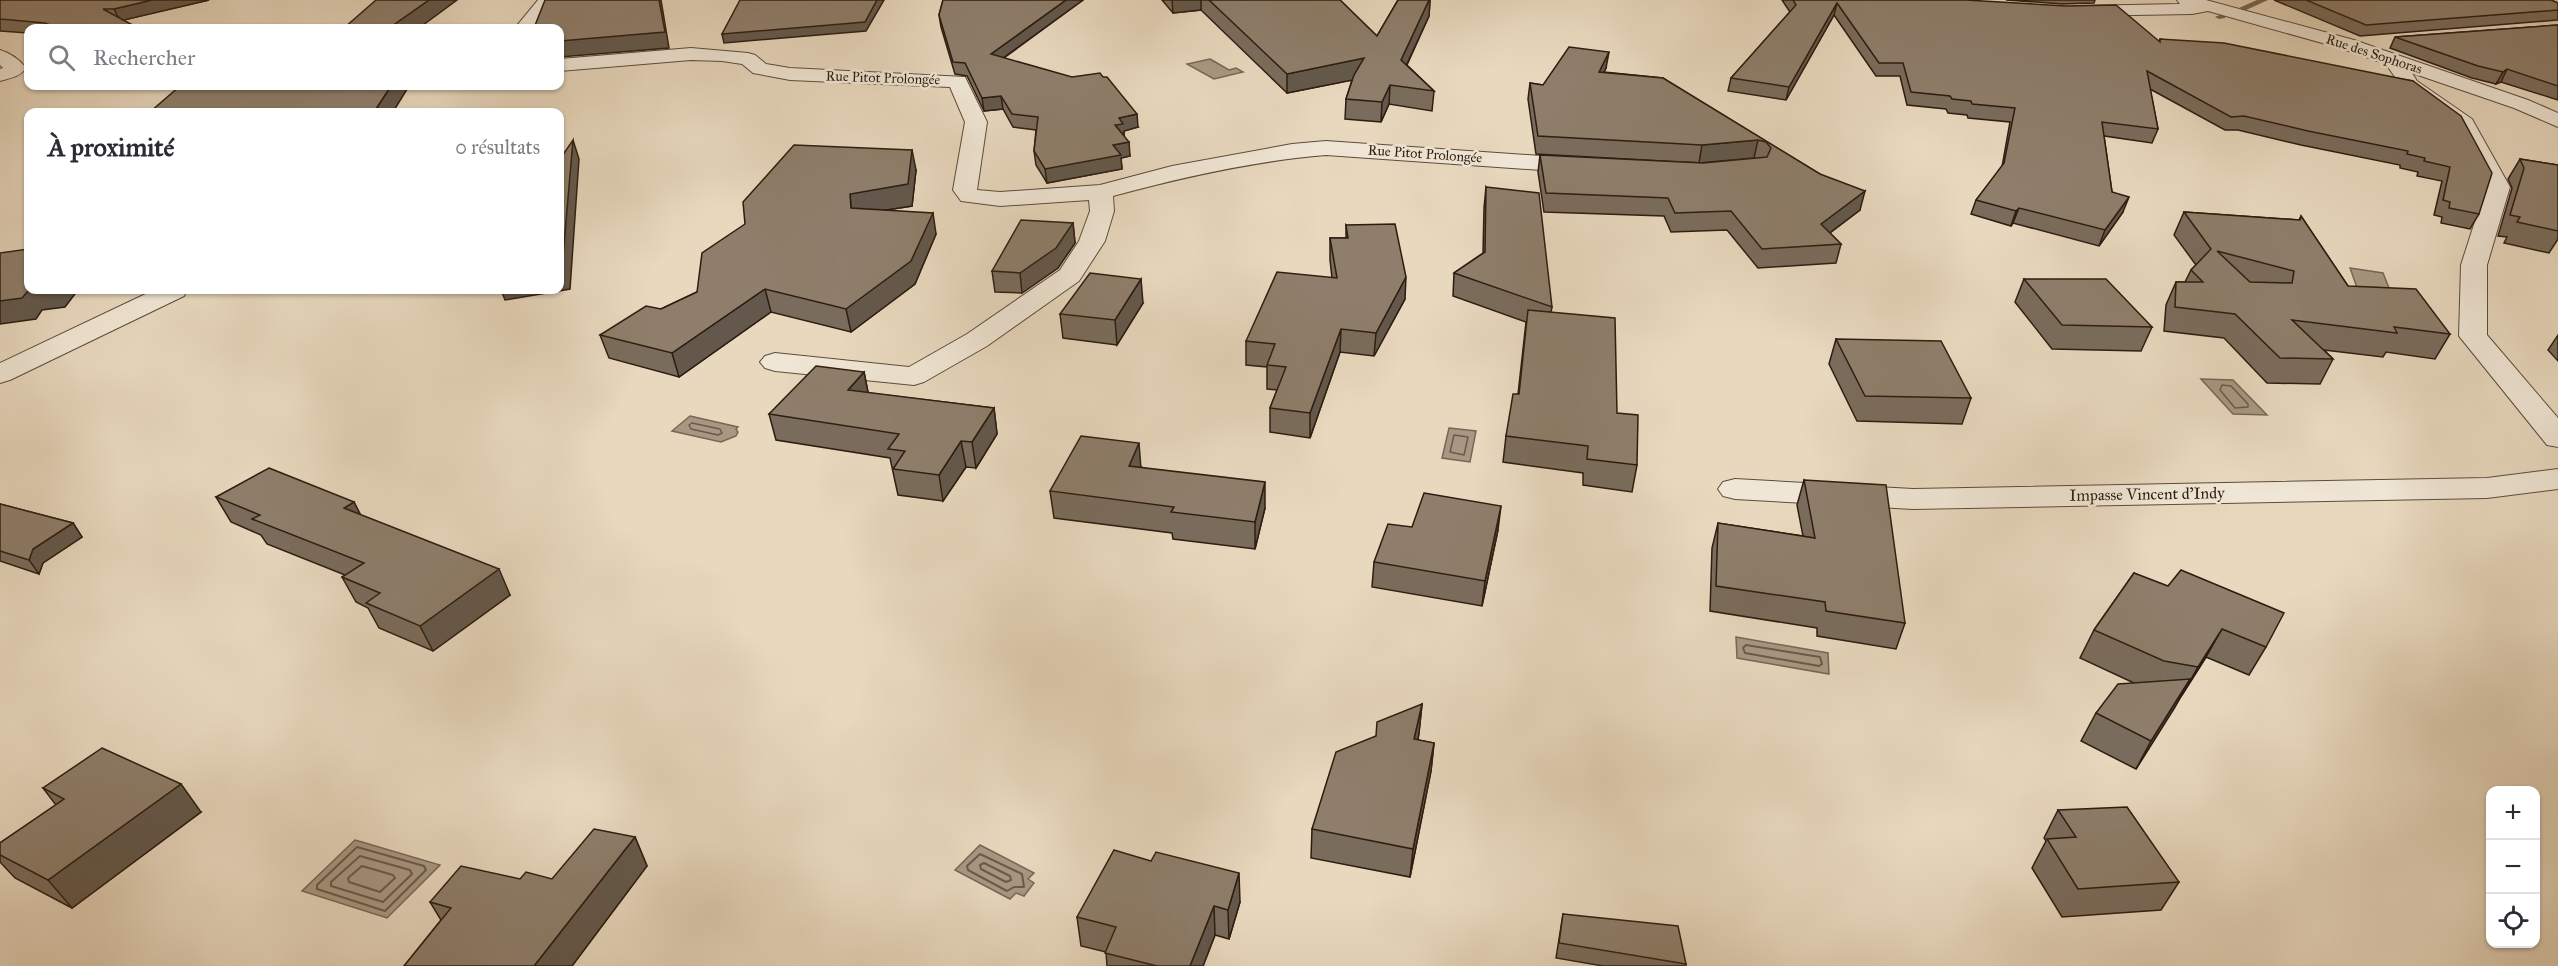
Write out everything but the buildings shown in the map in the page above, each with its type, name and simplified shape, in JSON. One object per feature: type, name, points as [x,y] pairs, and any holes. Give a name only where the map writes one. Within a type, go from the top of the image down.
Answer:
[{"type":"street","points":[[527,24],[547,0]]},
{"type":"street","name":"Rue des Sophoras","points":[[2186,0],[2205,3],[2347,44],[2394,51],[2558,121]]},
{"type":"street","points":[[2062,11],[2192,9],[2205,3]]},
{"type":"street","points":[[2394,51],[2410,86],[2464,124],[2498,187],[2474,265],[2473,336],[2558,438]]},
{"type":"street","name":"Rue Pitot Prolongée","points":[[564,66],[691,54],[722,55],[748,59],[760,69],[790,74],[957,81],[976,122],[965,190],[969,196],[1000,199],[1101,192],[1172,173],[1292,151],[1326,148],[1604,167]]},
{"type":"street","points":[[0,56],[16,68],[0,75]]},
{"type":"street","points":[[775,362],[914,375],[977,340],[1070,275],[1092,240],[1102,211],[1101,192]]},
{"type":"street","points":[[0,374],[166,294]]},
{"type":"street","name":"Impasse Vincent d'Indy","points":[[1736,489],[1913,499],[2487,488],[2558,479]]},
{"type":"water","points":[[1210,59],[1229,70],[1236,68],[1243,72],[1214,79],[1187,64]]},
{"type":"water","points":[[2350,268],[2383,273],[2393,298],[2359,293]]},
{"type":"water","points":[[2201,379],[2233,380],[2267,415],[2233,414]]},
{"type":"water","points":[[690,416],[738,427],[736,429],[738,432],[736,436],[721,442],[672,431]]},
{"type":"water","points":[[1449,428],[1476,431],[1470,462],[1442,458]]},
{"type":"water","points":[[1736,637],[1828,653],[1829,674],[1737,658]]},
{"type":"water","points":[[355,840],[440,865],[387,918],[302,891]]},
{"type":"water","points":[[980,845],[1034,873],[1028,879],[1034,883],[1024,896],[1016,893],[1010,899],[955,870]]},
{"type":"waterway","points":[[2243,8],[2264,0]]}]
